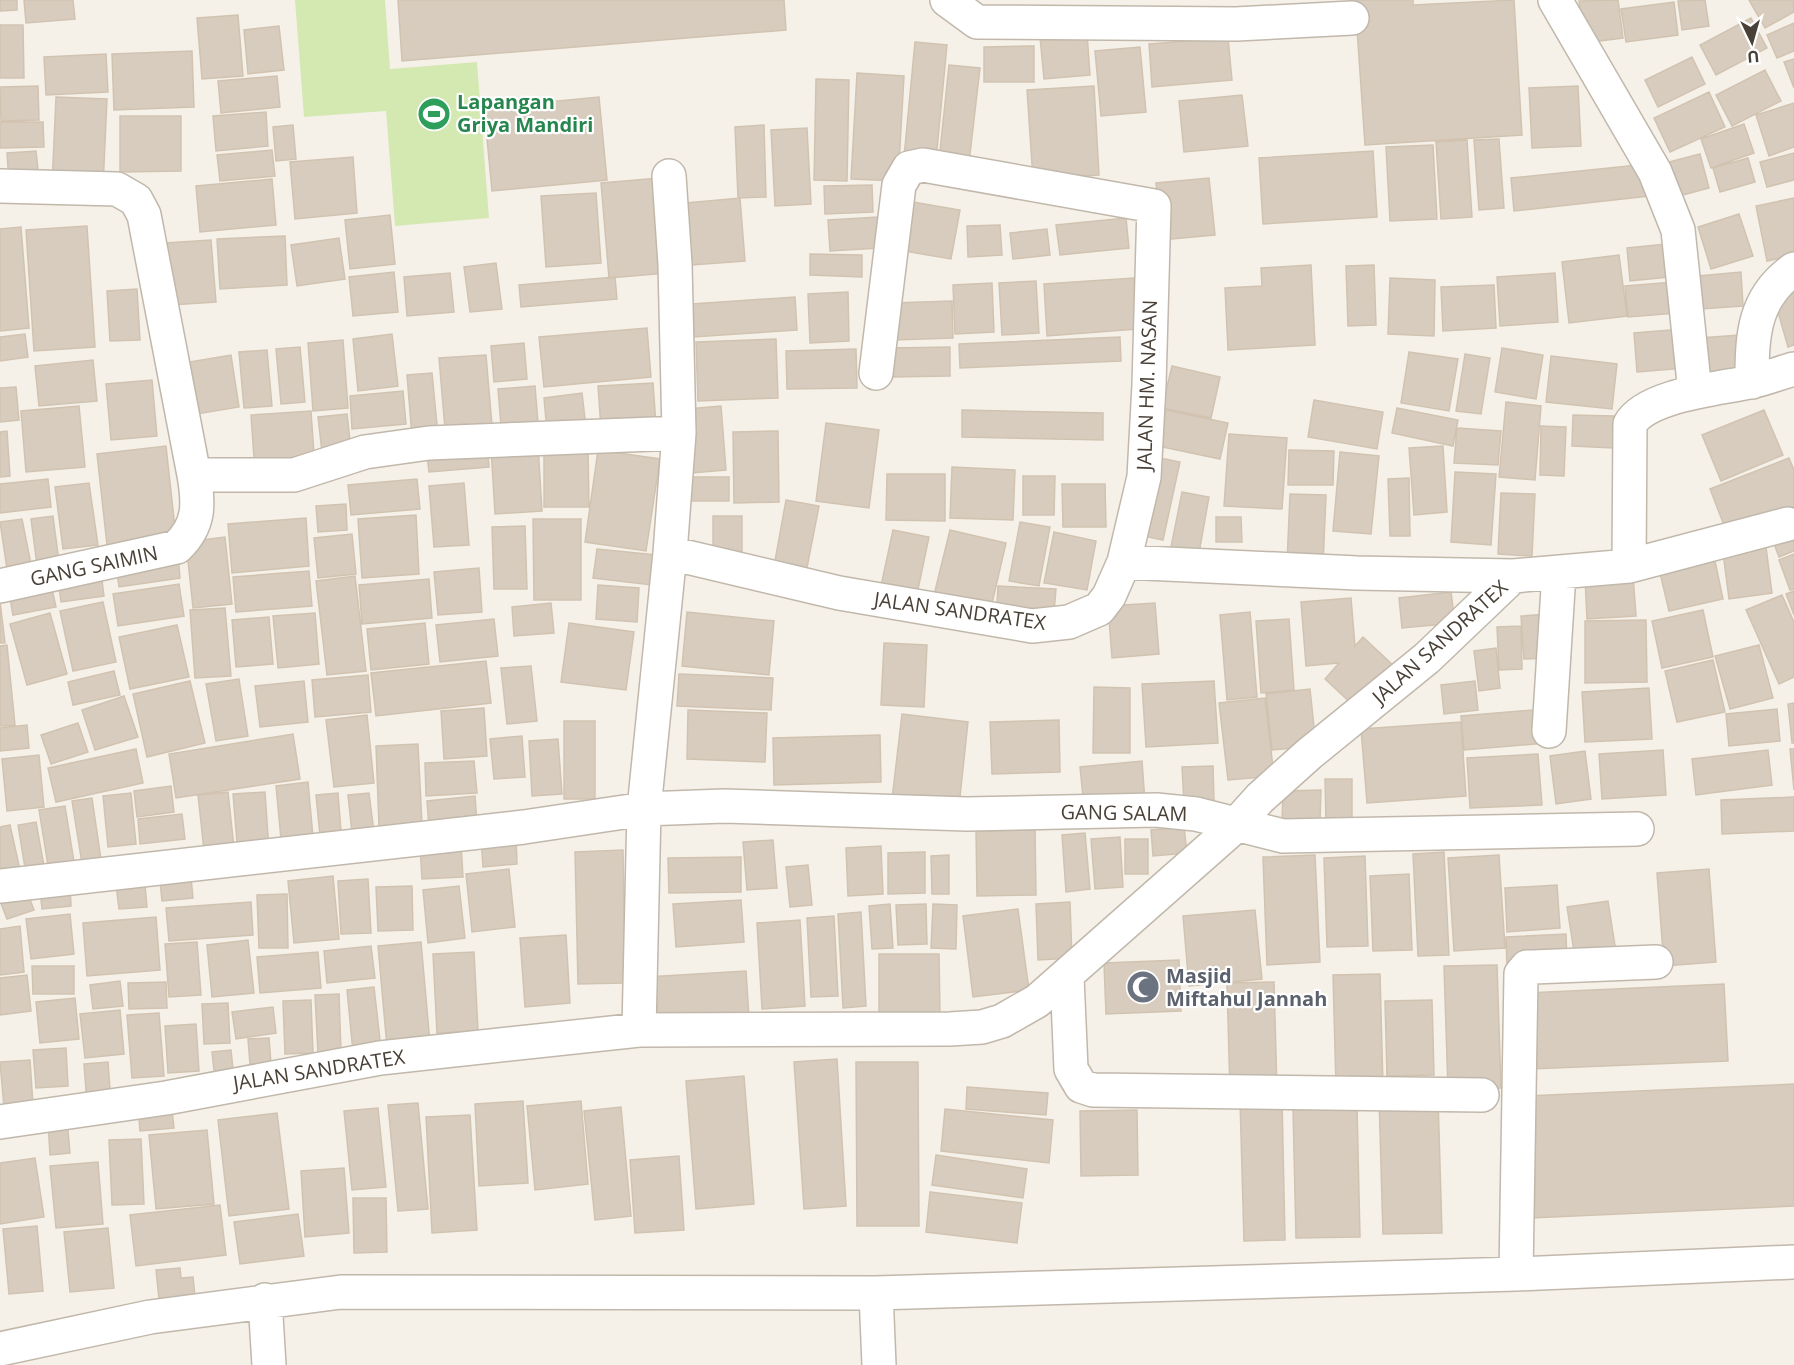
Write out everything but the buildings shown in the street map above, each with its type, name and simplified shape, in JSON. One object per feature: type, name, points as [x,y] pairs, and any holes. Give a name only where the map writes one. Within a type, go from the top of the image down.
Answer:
[{"type":"street","points":[[947,0],[977,22],[1078,23],[1206,12],[1352,18]]},
{"type":"street","points":[[1050,0],[1078,23]]},
{"type":"street","points":[[1555,0],[1655,172],[1678,230],[1695,392]]},
{"type":"street","name":"JALAN HM. NASAN","points":[[876,373],[899,185],[903,174],[909,168],[923,165],[1154,206],[1144,477],[1124,562]]},
{"type":"street","points":[[639,1030],[644,808],[670,553],[679,434],[675,264],[669,176]]},
{"type":"street","name":"GANG SAIMIN","points":[[0,186],[117,189],[136,200],[144,215],[199,503],[197,519],[186,538],[177,547],[0,586]]},
{"type":"street","points":[[1752,382],[1756,318],[1765,301],[1794,269]]},
{"type":"street","points":[[1629,566],[1630,424],[1636,413],[1695,392],[1752,382],[1794,369]]},
{"type":"street","points":[[194,475],[280,477],[313,471],[387,447],[679,434]]},
{"type":"street","points":[[1513,576],[1629,566],[1788,524]]},
{"type":"street","name":"JALAN SANDRATEX","points":[[670,553],[839,594],[1032,626],[1069,622],[1099,609],[1109,596],[1124,562],[1357,573],[1513,576]]},
{"type":"street","points":[[1550,731],[1559,573]]},
{"type":"street","name":"JALAN SANDRATEX","points":[[0,1122],[166,1098],[380,1058],[639,1030],[982,1026],[1021,1012],[1067,977],[1236,824],[1260,798],[1309,754],[1427,658],[1513,576]]},
{"type":"street","name":"GANG SALAM","points":[[0,886],[524,827],[644,808],[724,806],[967,814],[1156,810],[1196,814],[1283,836],[1637,829]]},
{"type":"street","points":[[1516,1274],[1521,974],[1527,968],[1656,962]]},
{"type":"street","points":[[1067,977],[1071,1069],[1081,1086],[1093,1090],[1482,1095]]},
{"type":"street","points":[[11,1354],[150,1317],[265,1300],[341,1292],[385,1290],[876,1293],[1516,1274],[1794,1262]]},
{"type":"street","points":[[876,1293],[879,1365]]},
{"type":"street","points":[[265,1300],[269,1365]]},
{"type":"green space","name":"Lapangan Griya Mandiri","points":[[295,0],[385,0],[390,69],[477,62],[489,218],[395,226],[386,111],[304,117]]},
{"type":"place","name":"Lapangan Griya Mandiri","points":[[434,114]]},
{"type":"place","name":"Masjid Miftahul Jannah","points":[[1143,987]]}]
